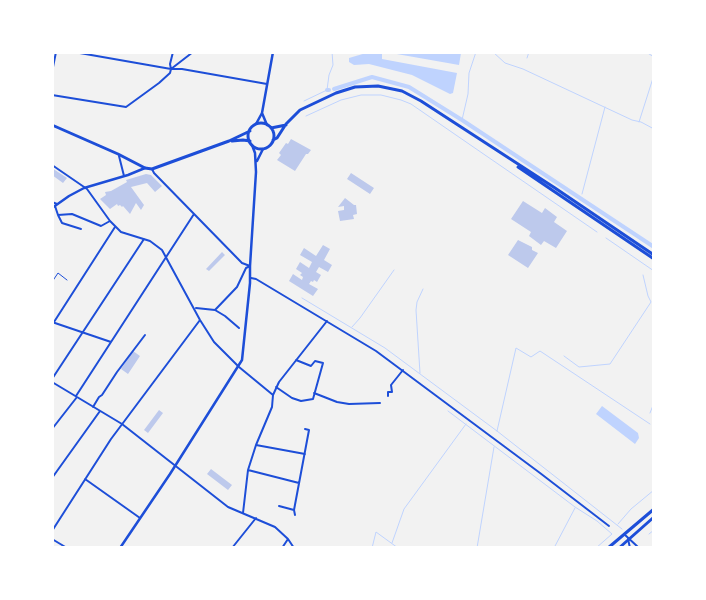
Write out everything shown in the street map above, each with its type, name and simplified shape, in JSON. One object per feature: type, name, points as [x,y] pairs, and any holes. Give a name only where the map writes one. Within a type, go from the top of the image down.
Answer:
[{"type":"main road","points":[[229,141],[239,140],[251,143],[258,148],[263,148],[270,145],[277,138],[286,124],[300,110],[319,100],[355,87],[378,86],[402,91],[421,101],[654,257]]},
{"type":"main road","points":[[52,124],[145,168],[152,169],[229,141],[250,131],[256,124],[267,125],[271,128],[273,140]]},
{"type":"main road","points":[[271,128],[286,124]]},
{"type":"main road","points":[[250,131],[251,143]]},
{"type":"main road","points":[[608,548],[654,509]]},
{"type":"main road","points":[[619,548],[654,517]]},
{"type":"street","points":[[52,72],[56,52]]},
{"type":"street","points":[[74,52],[267,84]]},
{"type":"street","points":[[171,69],[170,64],[173,52]]},
{"type":"street","points":[[52,94],[123,108],[159,83],[171,69],[193,52]]},
{"type":"street","points":[[256,124],[262,113],[273,52]]},
{"type":"street","points":[[262,113],[267,125]]},
{"type":"street","points":[[120,548],[239,367],[244,349],[251,278],[250,266],[256,172],[255,153],[251,143]]},
{"type":"street","points":[[256,172],[259,156],[263,148]]},
{"type":"street","points":[[118,154],[124,177]]},
{"type":"street","points":[[52,165],[87,189],[115,227],[126,235],[156,244],[167,256],[200,320],[214,342],[239,367],[273,395]]},
{"type":"street","points":[[55,206],[84,188],[124,177],[145,168]]},
{"type":"street","points":[[152,169],[242,263],[250,266]]},
{"type":"street","points":[[52,202],[62,223],[80,229]]},
{"type":"street","points":[[58,215],[72,214],[101,226],[110,221]]},
{"type":"street","points":[[52,429],[76,396],[194,214]]},
{"type":"street","points":[[111,342],[53,322],[115,227]]},
{"type":"street","points":[[144,239],[52,380],[122,424],[228,507],[275,527],[288,539],[294,548]]},
{"type":"street","points":[[215,310],[233,292],[246,268],[250,266]]},
{"type":"street","points":[[251,278],[256,278],[403,370],[609,526]]},
{"type":"street","points":[[194,308],[215,310],[239,328]]},
{"type":"street","points":[[52,531],[122,424],[200,320]]},
{"type":"street","points":[[243,513],[248,470],[272,407],[276,388],[327,321]]},
{"type":"street","points":[[93,407],[145,334]]},
{"type":"street","points":[[276,388],[290,397],[301,401],[313,399],[322,363],[315,361],[312,366],[296,360]]},
{"type":"street","points":[[388,396],[388,392],[392,392],[391,385],[403,370]]},
{"type":"street","points":[[314,394],[349,404],[380,403]]},
{"type":"street","points":[[52,478],[100,411]]},
{"type":"street","points":[[295,515],[294,510],[309,430],[305,429]]},
{"type":"street","points":[[256,445],[305,454]]},
{"type":"street","points":[[248,470],[299,483]]},
{"type":"street","points":[[85,479],[140,518]]},
{"type":"street","points":[[279,506],[294,510]]},
{"type":"street","points":[[232,548],[256,518]]},
{"type":"street","points":[[624,534],[639,548]]},
{"type":"street","points":[[52,538],[67,548]]},
{"type":"street","points":[[282,548],[288,539]]},
{"type":"street","points":[[628,539],[630,548]]},
{"type":"lane","points":[[52,282],[58,273],[67,280]]},
{"type":"water","points":[[366,53],[382,53],[382,59],[457,73],[453,93],[450,94],[412,75],[369,64],[354,65],[349,62],[349,58]]},
{"type":"water","points":[[391,53],[461,53],[459,65]]},
{"type":"water","points":[[602,406],[638,433],[639,438],[635,444],[596,414]]},
{"type":"building","points":[[291,139],[311,150],[306,154],[295,171],[277,160],[281,155],[279,153]]},
{"type":"building","points":[[52,168],[67,178],[63,183],[52,175]]},
{"type":"building","points":[[351,173],[374,188],[370,194],[347,179]]},
{"type":"building","points":[[146,174],[151,175],[162,186],[155,192],[147,183],[131,187],[144,205],[141,210],[136,203],[130,214],[123,206],[118,206],[117,204],[110,209],[100,199],[106,195],[105,192],[111,191],[127,182],[126,180]]},
{"type":"building","points":[[345,198],[356,205],[357,214],[353,215],[354,219],[340,221],[338,211],[344,210],[344,206],[338,207]]},
{"type":"building","points":[[523,201],[542,213],[545,208],[557,217],[554,222],[567,231],[556,248],[544,241],[541,245],[529,236],[531,232],[511,219]]},
{"type":"building","points":[[518,240],[532,247],[532,250],[538,253],[528,268],[508,255]]},
{"type":"building","points":[[323,245],[330,249],[324,260],[332,265],[328,272],[319,267],[316,272],[321,275],[317,282],[314,280],[309,284],[318,289],[313,296],[289,281],[293,274],[302,280],[303,277],[300,275],[302,273],[296,269],[300,262],[309,268],[312,262],[300,255],[304,248],[316,256]]},
{"type":"building","points":[[222,252],[225,255],[209,271],[206,269]]},
{"type":"building","points":[[133,351],[140,356],[128,374],[121,369]]},
{"type":"building","points":[[159,410],[163,413],[148,433],[144,430]]},
{"type":"building","points":[[211,469],[232,485],[228,490],[207,474]]},
{"type":"waterway","points":[[304,101],[327,90],[329,75],[333,65],[332,52]]},
{"type":"waterway","points":[[462,120],[468,94],[469,73],[476,52]]},
{"type":"waterway","points":[[493,52],[505,63],[523,69],[654,129]]},
{"type":"waterway","points":[[527,58],[529,52]]},
{"type":"waterway","points":[[646,52],[654,57]]},
{"type":"waterway","points":[[639,122],[654,75]]},
{"type":"waterway","points":[[334,89],[372,77],[409,87],[654,247]]},
{"type":"waterway","points":[[306,116],[341,100],[361,95],[381,95],[401,100],[411,104],[597,232]]},
{"type":"waterway","points":[[582,194],[605,107]]},
{"type":"waterway","points":[[606,238],[654,271]]},
{"type":"waterway","points":[[352,327],[394,270]]},
{"type":"waterway","points":[[564,356],[579,367],[610,364],[651,302],[643,275]]},
{"type":"waterway","points":[[420,373],[416,310],[417,302],[423,289]]},
{"type":"waterway","points":[[302,298],[385,348],[497,431],[622,529]]},
{"type":"waterway","points":[[497,431],[516,348],[531,357],[540,351],[650,424]]},
{"type":"waterway","points":[[650,413],[654,403]]},
{"type":"waterway","points":[[448,411],[612,534],[596,548]]},
{"type":"waterway","points":[[392,543],[404,509],[466,424]]},
{"type":"waterway","points":[[477,548],[494,447]]},
{"type":"waterway","points":[[618,524],[631,509],[654,490]]},
{"type":"waterway","points":[[554,548],[575,508]]},
{"type":"waterway","points":[[649,534],[654,530]]},
{"type":"waterway","points":[[372,548],[376,532],[398,548]]}]
